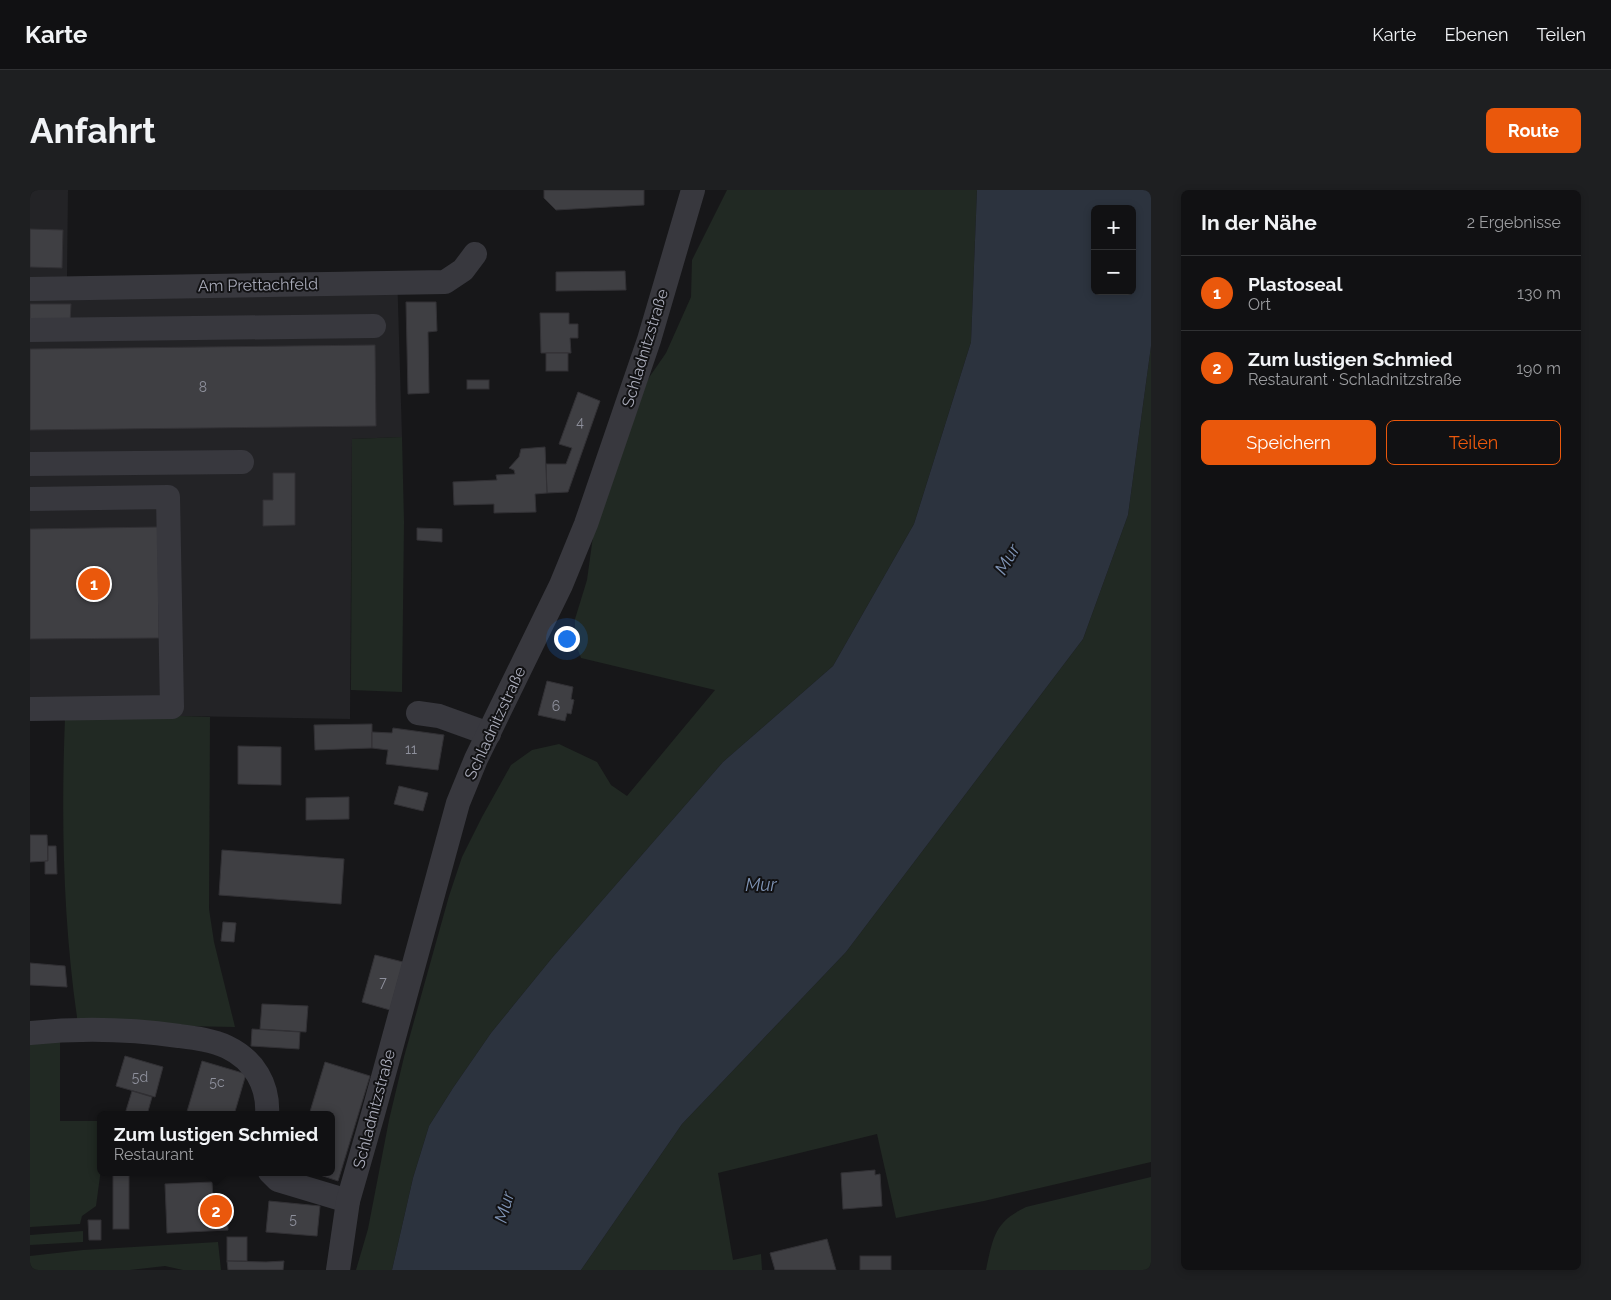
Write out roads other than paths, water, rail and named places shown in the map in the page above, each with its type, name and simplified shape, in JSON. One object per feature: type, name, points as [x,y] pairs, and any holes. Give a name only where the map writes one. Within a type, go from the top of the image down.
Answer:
[{"type":"street","name":"Schladnitzstraße","points":[[338,1270],[348,1201],[458,803],[561,585],[586,524],[646,348],[693,190]]},
{"type":"street","name":"Am Prettachfeld","points":[[30,289],[445,282],[464,270],[475,254]]},
{"type":"street","points":[[30,330],[374,326]]},
{"type":"street","points":[[30,464],[242,462]]},
{"type":"street","points":[[30,499],[168,497],[172,707],[30,709]]},
{"type":"street","points":[[418,713],[439,716],[489,734]]},
{"type":"street","points":[[30,1033],[124,1030],[192,1037],[218,1043],[251,1064],[262,1082],[266,1093],[266,1111]]},
{"type":"street","points":[[274,1176],[278,1180],[348,1201]]},
{"type":"water","name":"Mur","points":[[977,190],[1151,190],[1151,346],[1128,515],[1083,639],[846,952],[682,1124],[581,1270],[392,1270],[413,1178],[429,1126],[491,1033],[552,958],[723,762],[833,666],[914,524],[971,342]]},
{"type":"place","name":"Plastoseal","points":[[94,584]]},
{"type":"place","name":"Zum lustigen Schmied","points":[[216,1211]]}]
